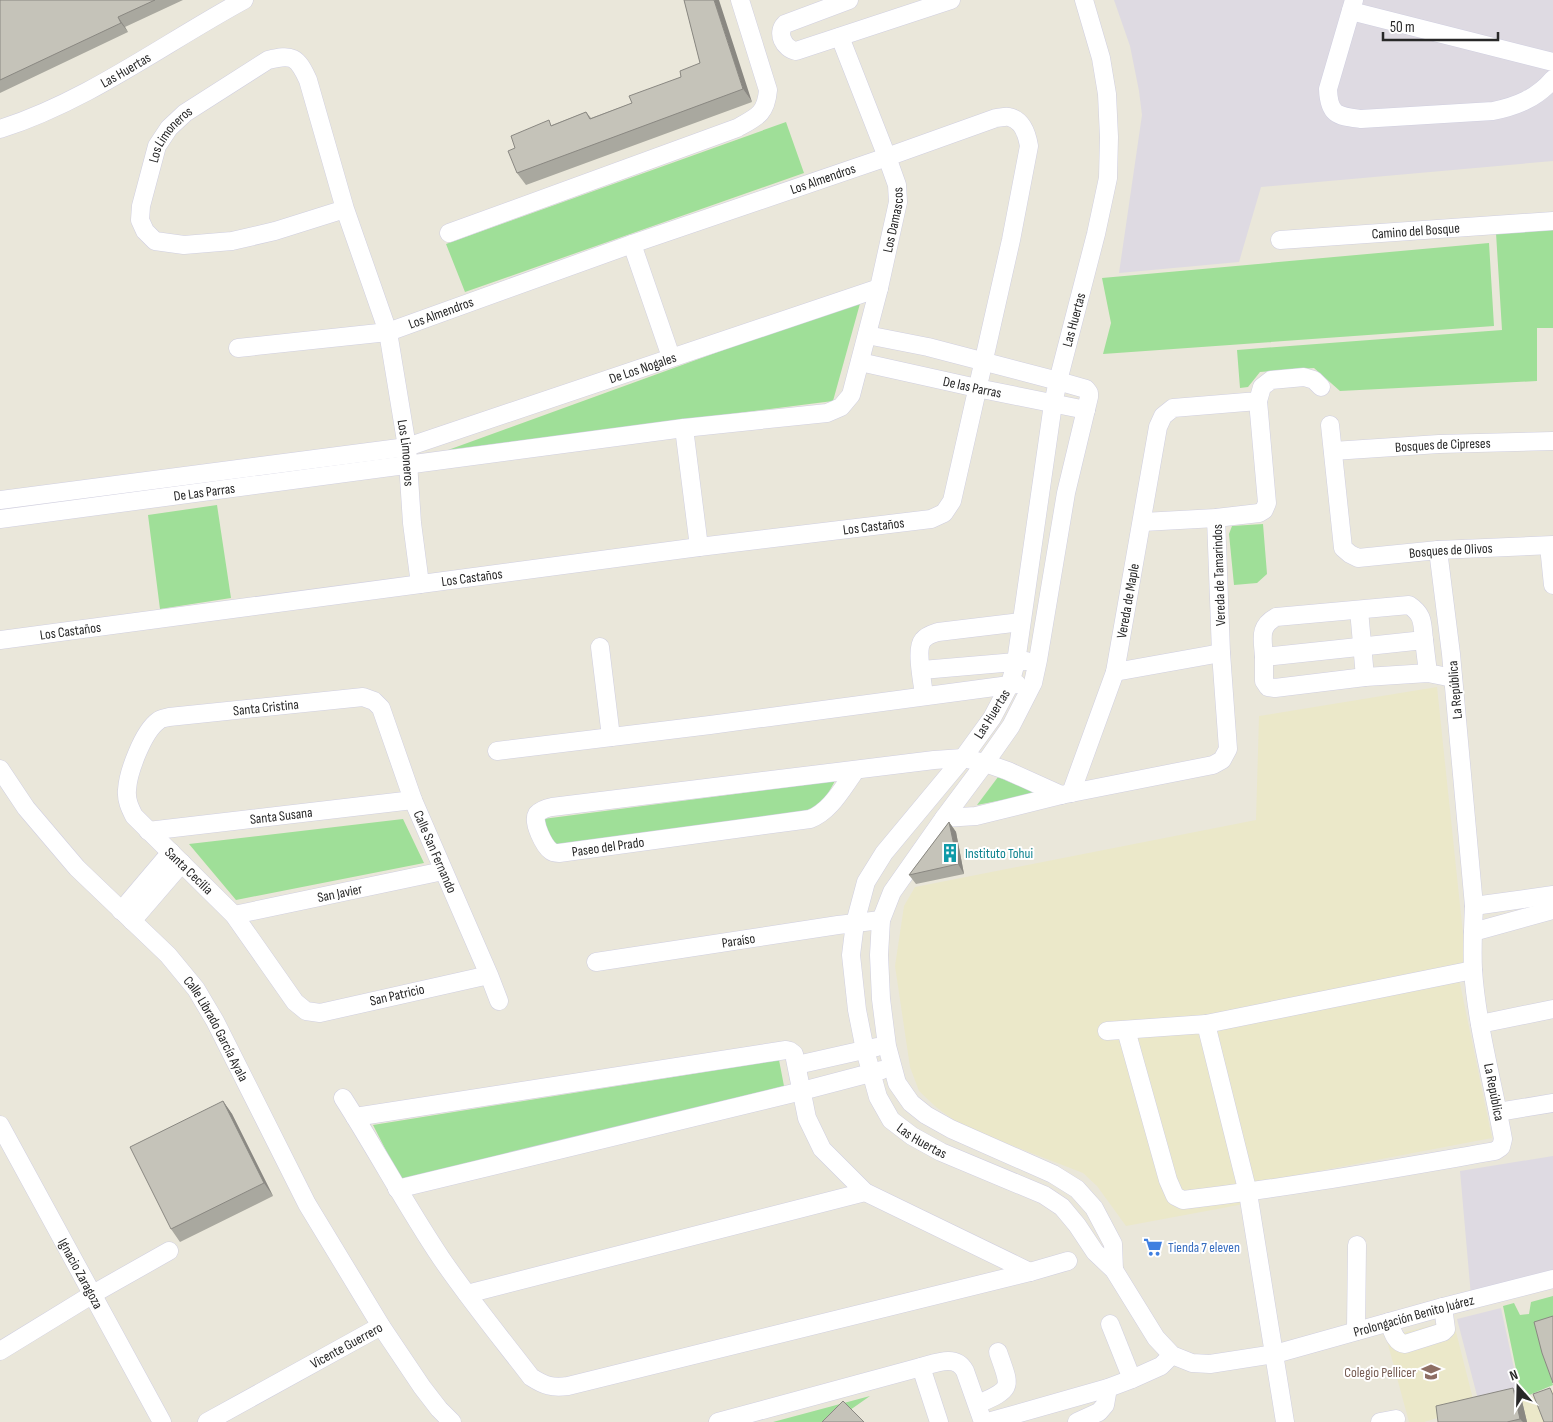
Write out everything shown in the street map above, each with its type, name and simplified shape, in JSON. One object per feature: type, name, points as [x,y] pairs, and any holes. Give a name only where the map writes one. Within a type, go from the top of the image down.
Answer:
[{"type":"street","name":"Las Huertas","points":[[0,129],[26,121],[63,104],[142,61],[244,0]]},
{"type":"street","points":[[450,233],[737,128],[756,117],[767,103],[768,90],[740,0]]},
{"type":"street","points":[[850,0],[785,24],[781,28],[780,33],[785,45],[790,50],[796,51],[951,0]]},
{"type":"street","name":"Las Huertas","points":[[1084,0],[1101,58],[1107,94],[1108,178],[1096,234],[1053,404],[1016,662],[1010,684],[992,718],[963,758],[884,853],[866,882],[855,923],[852,955],[857,1010],[864,1050],[878,1097],[891,1120],[912,1136],[941,1152],[1044,1195],[1062,1207],[1095,1252],[1114,1270],[1156,1338],[1172,1355],[1192,1363],[1210,1364],[1275,1354]]},
{"type":"street","points":[[1553,62],[1352,6],[1328,89],[1329,100],[1333,110],[1340,117],[1361,119],[1493,111],[1512,107],[1530,99],[1546,87],[1553,78]]},
{"type":"street","name":"Los Damascos","points":[[684,428],[827,413],[842,407],[851,395],[879,288],[898,202],[897,185],[840,37]]},
{"type":"street","name":"Los Limoneros","points":[[345,209],[276,231],[232,241],[184,245],[155,241],[145,231],[140,220],[141,206],[157,146],[169,128],[185,113],[268,60],[282,56],[292,57],[302,66],[308,80],[345,209],[388,332],[407,447],[412,524],[420,584]]},
{"type":"street","name":"Los Almendros","points":[[238,348],[388,332],[632,244],[996,118],[1009,117],[1021,124],[1027,134],[1029,146],[1011,240],[952,501],[944,512]]},
{"type":"street","name":"Camino del Bosque","points":[[1280,240],[1553,221]]},
{"type":"street","points":[[632,244],[671,357]]},
{"type":"street","name":"De Los Nogales","points":[[407,447],[879,288]]},
{"type":"street","name":"De las Parras","points":[[867,335],[928,348],[1086,389]]},
{"type":"street","name":"De las Parras","points":[[860,362],[1086,410]]},
{"type":"street","points":[[1258,400],[1262,387],[1271,380],[1304,377],[1314,380],[1322,386]]},
{"type":"street","name":"Las Huertas","points":[[1086,389],[1090,397],[1066,493],[1033,683],[1011,726],[892,892],[880,920],[878,956],[887,1046],[897,1083],[911,1103],[926,1115],[951,1129],[1053,1174],[1077,1189],[1094,1208],[1113,1244],[1114,1270]]},
{"type":"street","name":"Vereda de Maple","points":[[1066,794],[1115,672],[1143,522],[1158,427],[1162,416],[1173,408],[1258,400]]},
{"type":"street","name":"Vereda de Tamarindos","points":[[1066,794],[1213,765],[1222,760],[1228,749],[1221,652],[1216,518],[1259,514],[1267,504],[1258,400]]},
{"type":"street","points":[[1330,426],[1332,451]]},
{"type":"street","points":[[408,466],[684,428],[699,547]]},
{"type":"street","name":"Bosques de Cipreses","points":[[1332,451],[1439,444],[1553,441]]},
{"type":"street","name":"De Las Parras","points":[[0,500],[407,447]]},
{"type":"street","name":"Bosques de Olivos","points":[[1332,451],[1343,548],[1358,558],[1438,550],[1551,545]]},
{"type":"street","name":"De Las Parras","points":[[0,519],[408,466]]},
{"type":"street","name":"Los Castaños","points":[[0,640],[931,518],[944,512]]},
{"type":"street","points":[[1143,522],[1216,518]]},
{"type":"street","points":[[1551,545],[1553,585]]},
{"type":"street","name":"La República","points":[[1126,1030],[1168,1180],[1175,1196],[1183,1200],[1248,1192],[1495,1151],[1501,1146],[1503,1139],[1480,1024],[1473,970],[1474,906],[1454,678],[1438,550]]},
{"type":"street","points":[[1428,673],[1422,620],[1418,611],[1409,605],[1276,617],[1267,622],[1263,630],[1264,681],[1268,687],[1275,688],[1365,677],[1428,673],[1454,678]]},
{"type":"street","points":[[1359,610],[1365,677]]},
{"type":"street","points":[[924,696],[919,650],[922,641],[928,635],[938,632],[1021,622]]},
{"type":"street","points":[[1264,657],[1424,640]]},
{"type":"street","points":[[600,646],[611,737]]},
{"type":"street","points":[[1115,672],[1221,652]]},
{"type":"street","points":[[922,670],[1038,660]]},
{"type":"street","points":[[497,751],[710,725],[1010,684],[1033,683]]},
{"type":"street","name":"Santa Cristina","points":[[159,720],[169,717],[363,697],[374,701]]},
{"type":"street","name":"Calle San Fernando","points":[[374,701],[381,708],[414,800],[489,975],[498,1001]]},
{"type":"street","name":"Santa Cecilia","points":[[159,720],[142,742],[132,766],[127,791],[128,804],[134,816],[234,915],[295,1002],[306,1011]]},
{"type":"street","name":"Paseo del Prado","points":[[856,770],[826,809],[810,819],[559,853],[552,852],[547,847],[536,826],[538,814],[542,810],[552,807],[856,770],[963,758],[1008,771],[1066,794]]},
{"type":"street","name":"Calle Librado García Ayala","points":[[0,769],[26,808],[70,860],[168,955],[196,989],[307,1204],[382,1326]]},
{"type":"street","points":[[944,818],[976,816],[1066,794]]},
{"type":"street","name":"Santa Susana","points":[[148,830],[414,800]]},
{"type":"street","points":[[126,916],[177,858]]},
{"type":"street","name":"San Javier","points":[[234,915],[443,870]]},
{"type":"street","points":[[1474,906],[1553,895]]},
{"type":"street","points":[[1473,932],[1553,910]]},
{"type":"street","name":"Paraíso","points":[[596,962],[880,920]]},
{"type":"street","points":[[1107,1031],[1206,1024],[1473,970]]},
{"type":"street","name":"San Patricio","points":[[306,1011],[320,1013],[489,975]]},
{"type":"street","points":[[1480,1024],[1553,1009]]},
{"type":"street","points":[[1206,1024],[1248,1192],[1285,1422]]},
{"type":"street","points":[[796,1065],[887,1046]]},
{"type":"street","points":[[355,1117],[786,1050],[794,1054],[808,1118],[822,1149],[864,1192],[1030,1272]]},
{"type":"street","points":[[397,1189],[802,1091],[893,1067]]},
{"type":"street","points":[[343,1098],[397,1189],[441,1258],[467,1294],[531,1377],[542,1384],[555,1388],[1030,1272],[1068,1261]]},
{"type":"street","points":[[1498,1112],[1553,1103]]},
{"type":"street","name":"Ignacio Zaragoza","points":[[0,1125],[162,1422]]},
{"type":"street","points":[[467,1294],[864,1192]]},
{"type":"street","points":[[1356,1331],[1357,1245]]},
{"type":"street","points":[[0,1351],[168,1251]]},
{"type":"street","name":"Prolongación Benito Juárez","points":[[1275,1354],[1443,1307],[1553,1279]]},
{"type":"street","points":[[1388,1322],[1400,1344],[1405,1344],[1443,1332],[1446,1329],[1443,1307]]},
{"type":"street","points":[[1110,1324],[1132,1379]]},
{"type":"street","name":"Vicente Guerrero","points":[[207,1422],[382,1326],[422,1387],[452,1422]]},
{"type":"street","points":[[978,1404],[999,1395],[1006,1387],[1008,1381],[998,1352]]},
{"type":"street","points":[[988,1422],[1108,1388],[1161,1366],[1172,1355]]},
{"type":"street","points":[[718,1422],[921,1366],[952,1360],[958,1362],[966,1371],[984,1422]]},
{"type":"street","points":[[921,1366],[938,1422]]},
{"type":"street","points":[[1077,1422],[1099,1412],[1105,1405],[1108,1388]]},
{"type":"shaded area","points":[[1114,0],[1553,0],[1553,161],[1261,187],[1239,262],[1119,273],[1142,115],[1130,46]]},
{"type":"shaded area","points":[[1437,687],[1466,962],[1457,969],[1492,1138],[1240,1186],[1244,1204],[1126,1226],[1097,1186],[1083,1173],[962,1126],[936,1107],[919,1091],[910,1067],[895,966],[904,906],[915,887],[1256,820],[1259,716]]},
{"type":"shaded area","points":[[1553,1156],[1553,1274],[1471,1296],[1460,1171]]},
{"type":"shaded area","points":[[1501,1308],[1520,1396],[1480,1407],[1457,1319]]},
{"type":"shaded area","name":"Colegio Pellicer","points":[[1453,1320],[1475,1407],[1424,1422],[1409,1422],[1386,1337]]},
{"type":"shaded area","points":[[1553,1390],[1553,1422],[1445,1422],[1522,1401]]},
{"type":"green space","points":[[786,122],[804,173],[465,292],[446,244]]},
{"type":"green space","points":[[1553,228],[1553,328],[1537,328],[1537,381],[1340,391],[1314,368],[1260,372],[1248,387],[1240,388],[1237,350],[1502,330],[1496,233]]},
{"type":"green space","points":[[1489,243],[1494,326],[1103,354],[1111,323],[1102,278]]},
{"type":"green space","points":[[861,300],[833,401],[448,450]]},
{"type":"green space","points":[[217,505],[231,598],[160,609],[148,515]]},
{"type":"green space","points":[[1263,524],[1267,574],[1257,583],[1234,585],[1229,534],[1232,526]]},
{"type":"green space","points":[[998,777],[1019,786],[1044,792],[977,805]]},
{"type":"green space","points":[[835,781],[818,811],[554,848],[543,819]]},
{"type":"green space","points":[[403,819],[424,863],[236,900],[189,844]]},
{"type":"green space","points":[[779,1060],[784,1086],[401,1180],[373,1125]]},
{"type":"green space","points":[[1553,1296],[1553,1328],[1538,1332],[1553,1385],[1522,1398],[1503,1306],[1514,1303],[1520,1315],[1529,1314],[1531,1302]]},
{"type":"green space","points":[[870,1396],[833,1422],[773,1422]]},
{"type":"building","points":[[0,0],[155,0],[118,17],[121,23],[0,80]]},
{"type":"building","points":[[684,0],[714,0],[743,89],[517,173],[508,151],[515,148],[511,136],[549,120],[551,126],[586,112],[590,119],[632,103],[629,96],[681,77],[680,71],[700,63]]},
{"type":"building","points":[[949,822],[958,864],[909,875]]},
{"type":"building","points":[[223,1101],[264,1183],[171,1229],[130,1147]]},
{"type":"building","points":[[1553,1316],[1553,1383],[1542,1353],[1534,1322]]},
{"type":"building","points":[[1513,1388],[1520,1419],[1507,1422],[1438,1422],[1436,1406]]},
{"type":"building","points":[[1550,1388],[1553,1395],[1553,1422],[1544,1422],[1533,1394]]},
{"type":"building","points":[[843,1401],[864,1422],[822,1422]]},
{"type":"place","name":"Instituto Tohui","points":[[950,853]]},
{"type":"place","name":"Tienda 7 eleven","points":[[1153,1247]]},
{"type":"place","name":"Colegio Pellicer","points":[[1431,1372]]}]
